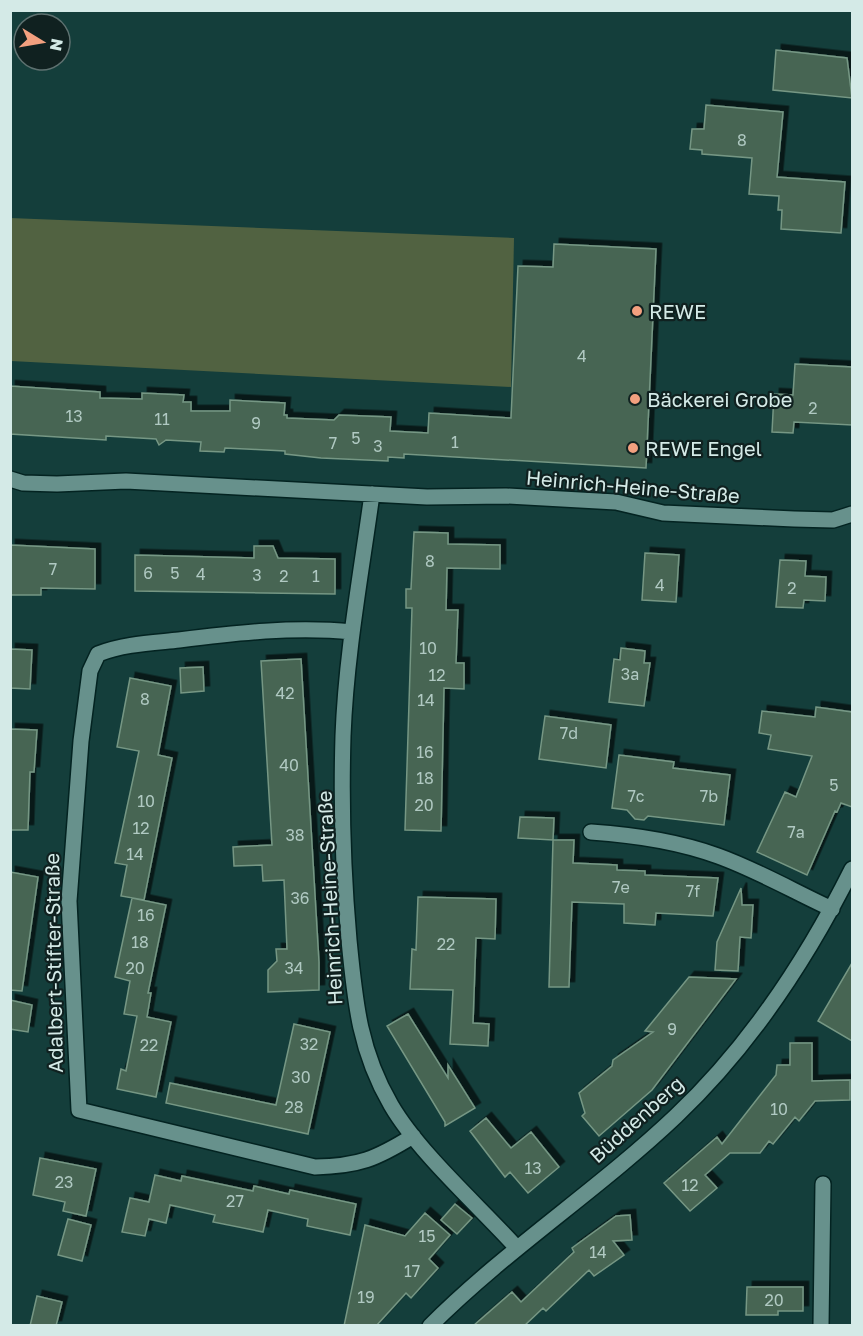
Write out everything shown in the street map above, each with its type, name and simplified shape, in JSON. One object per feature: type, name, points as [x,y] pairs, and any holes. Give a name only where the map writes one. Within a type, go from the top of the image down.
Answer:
[{"type":"street","name":"Heinrich-Heine-Straße","points":[[10,479],[23,483],[126,481],[372,494],[616,502],[663,513],[794,519],[833,520],[852,514]]},
{"type":"street","name":"Heinrich-Heine-Straße","points":[[372,494],[352,632],[343,734],[342,845],[357,1017],[369,1060],[391,1105],[413,1136],[516,1247]]},
{"type":"street","name":"Adalbert-Stifter-Straße","points":[[352,632],[324,629],[216,635],[116,647],[98,654],[90,670],[82,729],[73,824],[69,901],[79,1110],[315,1167],[348,1166],[382,1155],[413,1136]]},
{"type":"street","points":[[591,832],[636,835],[677,843],[720,856],[832,909]]},
{"type":"street","name":"Büddenberg","points":[[430,1326],[516,1247],[676,1116],[718,1072],[771,1005],[832,909],[852,869]]},
{"type":"street","points":[[821,1326],[823,1184]]},
{"type":"green space","points":[[10,218],[514,238],[511,387],[11,361]]},
{"type":"building","points":[[776,50],[847,58],[852,98],[773,90]]},
{"type":"building","points":[[706,105],[783,112],[777,177],[845,182],[841,233],[781,229],[782,210],[778,210],[779,196],[749,194],[752,158],[702,154],[702,150],[690,149],[692,129],[704,129]]},
{"type":"building","points":[[554,244],[656,249],[646,468],[404,454],[404,458],[388,457],[388,461],[321,458],[285,454],[285,451],[225,448],[224,452],[200,451],[201,442],[166,440],[159,445],[156,439],[106,436],[106,440],[10,434],[10,386],[100,392],[100,398],[142,399],[142,393],[184,395],[183,402],[191,402],[191,411],[230,411],[230,400],[285,403],[284,415],[287,415],[287,418],[334,420],[339,415],[391,417],[390,431],[428,433],[429,413],[511,418],[518,266],[553,267]]},
{"type":"building","points":[[795,364],[852,367],[852,425],[794,422],[793,433],[772,432],[774,394],[793,395]]},
{"type":"building","points":[[414,532],[448,533],[448,544],[500,545],[500,569],[447,568],[446,610],[458,610],[456,663],[464,663],[464,689],[444,688],[441,831],[405,830],[412,608],[406,608],[406,589],[411,589]]},
{"type":"building","points":[[10,545],[95,549],[95,589],[41,588],[41,595],[10,595]]},
{"type":"building","points":[[254,546],[273,546],[278,558],[335,559],[335,594],[135,591],[135,555],[254,558]]},
{"type":"building","points":[[645,553],[679,555],[676,602],[642,600]]},
{"type":"building","points":[[780,560],[806,561],[805,576],[826,577],[825,601],[804,600],[803,608],[776,607]]},
{"type":"building","points":[[621,648],[645,651],[644,663],[650,663],[644,706],[609,702],[614,659],[620,660]]},
{"type":"building","points":[[10,649],[32,650],[30,689],[10,688]]},
{"type":"building","points":[[301,659],[319,990],[268,992],[268,970],[277,961],[276,949],[287,949],[284,880],[263,881],[262,865],[234,866],[233,847],[272,845],[261,661]]},
{"type":"building","points":[[203,667],[204,691],[181,693],[180,668]]},
{"type":"building","points":[[130,678],[171,686],[158,755],[172,758],[144,900],[121,896],[127,865],[115,863],[139,751],[117,747]]},
{"type":"building","points":[[816,707],[852,712],[852,807],[841,803],[837,812],[835,811],[807,875],[757,852],[785,792],[796,797],[812,756],[768,749],[771,735],[759,733],[762,711],[815,717]]},
{"type":"building","points":[[545,716],[611,725],[606,768],[539,759]]},
{"type":"building","points":[[10,729],[37,730],[34,772],[30,772],[28,830],[10,830]]},
{"type":"building","points":[[619,755],[674,762],[673,768],[730,775],[724,825],[648,816],[644,820],[635,819],[627,810],[612,808]]},
{"type":"building","points":[[520,817],[554,818],[553,840],[518,838]]},
{"type":"building","points":[[553,840],[574,840],[573,863],[617,865],[617,870],[645,871],[645,875],[718,878],[713,916],[656,913],[655,925],[624,923],[624,904],[572,902],[569,987],[549,987]]},
{"type":"building","points":[[10,872],[38,877],[22,991],[10,990]]},
{"type":"building","points":[[741,888],[742,905],[753,905],[751,938],[740,937],[738,971],[715,970],[717,942]]},
{"type":"building","points":[[418,897],[496,899],[495,939],[476,938],[473,1023],[489,1024],[488,1046],[450,1044],[453,990],[410,989],[412,949],[416,950]]},
{"type":"building","points":[[132,898],[166,905],[148,993],[151,993],[147,1017],[171,1022],[156,1097],[117,1089],[121,1069],[126,1071],[137,1016],[124,1014],[130,981],[115,977]]},
{"type":"building","points":[[852,963],[852,1041],[818,1021]]},
{"type":"building","points":[[689,977],[736,979],[652,1090],[599,1136],[582,1116],[585,1113],[579,1093],[612,1066],[613,1060],[653,1032],[645,1031]]},
{"type":"building","points":[[10,1000],[32,1005],[28,1032],[10,1029]]},
{"type":"building","points":[[408,1014],[448,1078],[448,1065],[475,1108],[445,1126],[445,1122],[387,1026]]},
{"type":"building","points":[[294,1024],[330,1032],[308,1134],[166,1103],[170,1083],[276,1105]]},
{"type":"building","points":[[790,1043],[812,1043],[812,1081],[850,1080],[850,1100],[815,1101],[799,1121],[795,1117],[773,1144],[769,1141],[760,1153],[730,1153],[705,1175],[717,1188],[690,1211],[664,1183],[717,1137],[722,1144],[776,1075],[777,1065],[790,1065]]},
{"type":"building","points":[[486,1118],[511,1148],[531,1132],[559,1167],[528,1193],[510,1172],[505,1177],[470,1131]]},
{"type":"building","points":[[40,1158],[96,1169],[86,1216],[63,1211],[65,1202],[33,1195]]},
{"type":"building","points":[[155,1175],[181,1181],[182,1176],[253,1191],[254,1186],[289,1194],[290,1190],[356,1204],[350,1235],[307,1226],[308,1219],[268,1210],[263,1232],[213,1222],[215,1215],[170,1205],[166,1223],[149,1219],[145,1236],[122,1232],[130,1198],[149,1202]]},
{"type":"building","points":[[455,1204],[472,1218],[457,1234],[441,1220]]},
{"type":"building","points":[[425,1213],[450,1235],[429,1259],[438,1268],[411,1298],[406,1293],[376,1326],[344,1326],[365,1225],[405,1236]]},
{"type":"building","points":[[630,1215],[632,1240],[613,1241],[624,1255],[594,1276],[589,1270],[546,1311],[543,1308],[524,1326],[473,1326],[512,1292],[521,1302],[574,1252],[572,1248],[616,1216]]},
{"type":"building","points":[[68,1219],[91,1225],[82,1261],[58,1255]]},
{"type":"building","points":[[747,1287],[803,1287],[803,1311],[778,1311],[778,1315],[746,1315]]},
{"type":"building","points":[[37,1296],[62,1302],[56,1326],[30,1326]]},
{"type":"place","name":"REWE","points":[[637,311]]},
{"type":"place","name":"Bäckerei Grobe","points":[[635,399]]},
{"type":"place","name":"REWE Engel","points":[[633,448]]}]
